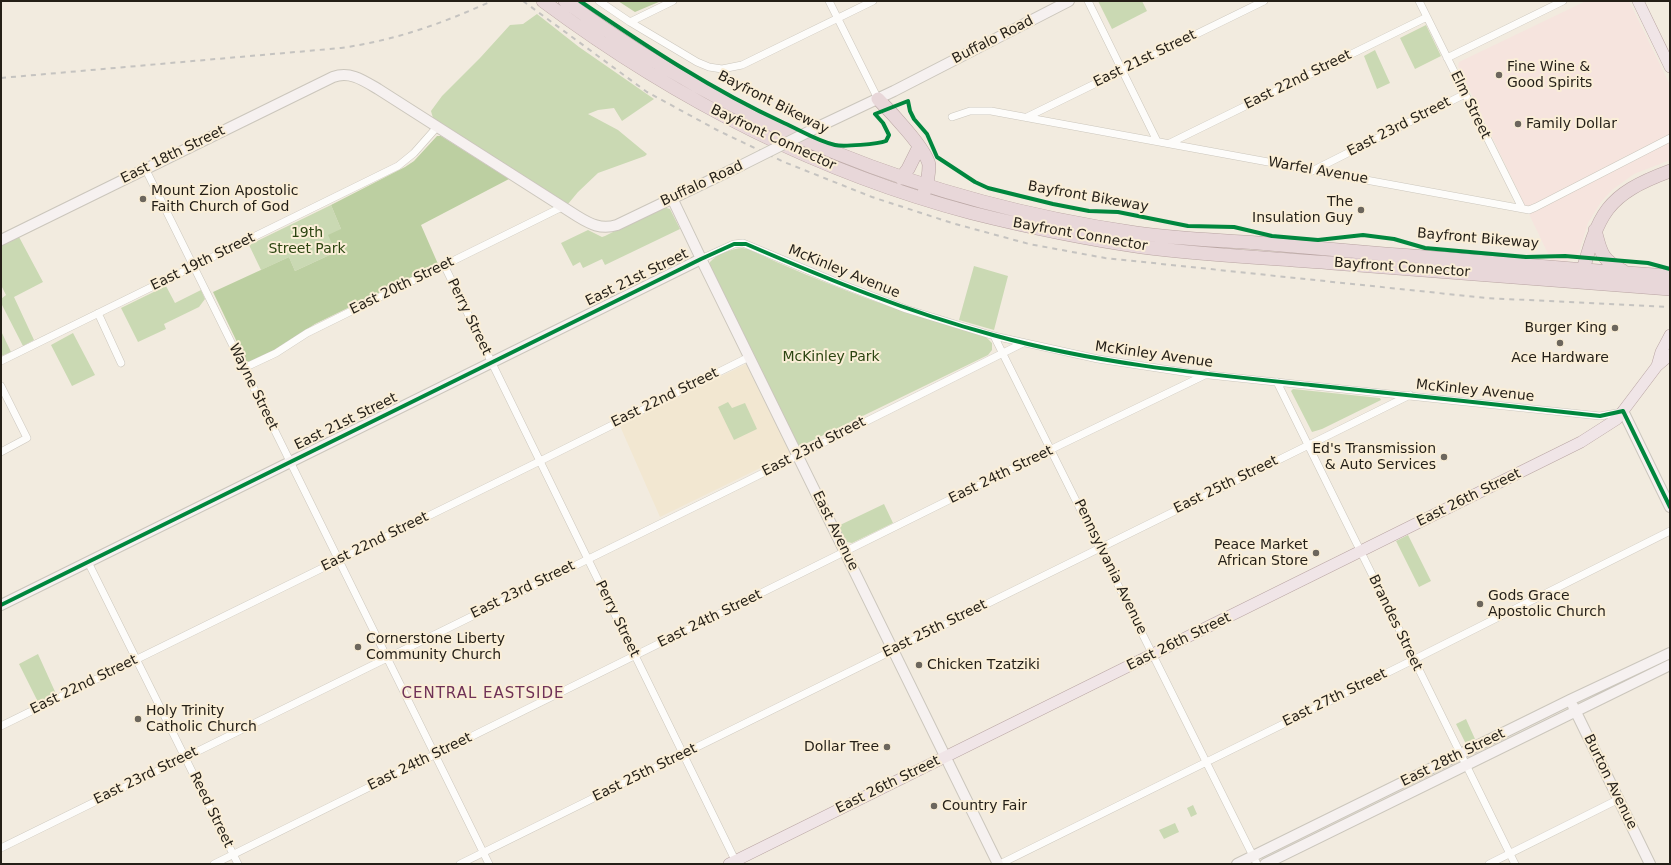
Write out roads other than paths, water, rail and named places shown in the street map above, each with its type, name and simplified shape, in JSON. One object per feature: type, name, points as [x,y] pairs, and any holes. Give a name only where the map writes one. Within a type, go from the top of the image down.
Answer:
[{"type":"highway","name":"Bayfront Connector","points":[[543,1],[621,57],[667,85],[714,111],[796,151],[845,171],[924,192],[1016,224],[1140,246],[1670,289]]},
{"type":"highway","name":"Bayfront Connector","points":[[564,1],[639,52],[725,102],[808,142],[901,178],[924,192],[973,200],[1045,216],[1138,233],[1184,238],[1670,276]]},
{"type":"highway","points":[[878,99],[904,127],[927,158],[929,164],[924,192]]},
{"type":"highway","points":[[901,178],[908,169],[919,147]]},
{"type":"highway","points":[[1580,282],[1595,230],[1604,214],[1616,199],[1632,187],[1655,176],[1670,171]]},
{"type":"highway","points":[[1655,176],[1670,177]]},
{"type":"highway","points":[[1595,230],[1605,260],[1625,273]]},
{"type":"main road","points":[[1638,1],[1670,67]]},
{"type":"main road","points":[[1657,366],[1661,352],[1670,335]]},
{"type":"main road","points":[[1657,366],[1670,355]]},
{"type":"main road","name":"East 26th Street","points":[[734,863],[1576,445],[1613,423],[1657,366]]},
{"type":"street","points":[[598,1],[697,62],[709,67],[722,69],[742,65],[873,1]]},
{"type":"street","points":[[630,22],[673,1]]},
{"type":"street","points":[[829,1],[878,99]]},
{"type":"street","name":"Buffalo Road","points":[[346,74],[360,79],[378,89],[590,224],[606,227],[617,225],[878,99],[1069,1]]},
{"type":"street","points":[[1088,1],[1157,141]]},
{"type":"street","name":"East 21st Street","points":[[1027,117],[1264,1]]},
{"type":"street","name":"Elm Street","points":[[1419,1],[1522,208]]},
{"type":"street","points":[[1447,58],[1564,1]]},
{"type":"street","name":"East 22nd Street","points":[[1170,143],[1427,17]]},
{"type":"street","name":"East 18th Street","points":[[1,240],[333,77],[346,74]]},
{"type":"street","name":"East 23rd Street","points":[[1312,171],[1464,94]]},
{"type":"street","name":"Warfel Avenue","points":[[952,117],[978,110],[1027,117],[1529,210],[1670,138]]},
{"type":"street","name":"East 19th Street","points":[[1,361],[398,166],[414,153],[437,127]]},
{"type":"street","name":"Wayne Street","points":[[145,168],[490,864]]},
{"type":"street","name":"East Avenue","points":[[672,198],[797,456],[999,864]]},
{"type":"street","name":"East 20th Street","points":[[244,368],[276,353],[307,333],[562,207]]},
{"type":"street","name":"McKinley Avenue","points":[[701,259],[734,244],[746,244],[884,301],[994,336],[1098,359],[1155,368],[1277,382],[1600,416],[1623,411]]},
{"type":"street","name":"East 21st Street","points":[[1,605],[701,259]]},
{"type":"street","name":"Perry Street","points":[[444,265],[683,754],[734,863]]},
{"type":"street","points":[[98,313],[121,364]]},
{"type":"street","name":"Pennsylvania Avenue","points":[[994,336],[1255,860]]},
{"type":"street","name":"East 23rd Street","points":[[1,848],[1023,343]]},
{"type":"street","name":"East 22nd Street","points":[[1,726],[749,357]]},
{"type":"street","name":"East 24th Street","points":[[214,864],[1207,374]]},
{"type":"street","name":"Brandes Street","points":[[1277,382],[1515,864]]},
{"type":"street","points":[[1,386],[27,438],[1,452]]},
{"type":"street","name":"East 25th Street","points":[[460,864],[1410,395]]},
{"type":"street","points":[[1623,411],[1670,507]]},
{"type":"street","name":"East 27th Street","points":[[999,864],[1413,660],[1670,531]]},
{"type":"street","name":"Reed Street","points":[[88,562],[238,864]]},
{"type":"street","name":"East 28th Street","points":[[1237,864],[1255,860],[1570,700],[1670,653]]},
{"type":"street","name":"East 28th Street","points":[[1264,864],[1669,667]]},
{"type":"street","name":"Burton Avenue","points":[[1570,700],[1650,864]]},
{"type":"street","points":[[1490,864],[1618,799]]},
{"type":"railway","points":[[1,78],[361,45],[400,36],[436,24],[492,1]]},
{"type":"railway","points":[[523,1],[647,92],[717,130],[784,162],[872,197],[952,223],[1029,244],[1105,258],[1486,298],[1670,307]]},
{"type":"place","name":"Fine Wine & Good Spirits","points":[[1499,75]]},
{"type":"place","name":"Family Dollar","points":[[1518,124]]},
{"type":"place","name":"Mount Zion Apostolic Faith Church of God","points":[[143,199]]},
{"type":"place","name":"The Insulation Guy","points":[[1361,210]]},
{"type":"place","name":"Burger King","points":[[1615,328]]},
{"type":"place","name":"Ace Hardware","points":[[1560,343]]},
{"type":"place","name":"Ed's Transmission & Auto Services","points":[[1444,457]]},
{"type":"place","name":"Peace Market African Store","points":[[1316,553]]},
{"type":"place","name":"Gods Grace Apostolic Church","points":[[1480,604]]},
{"type":"place","name":"Cornerstone Liberty Community Church","points":[[358,647]]},
{"type":"place","name":"Chicken Tzatziki","points":[[919,665]]},
{"type":"place","name":"Holy Trinity Catholic Church","points":[[138,719]]},
{"type":"place","name":"Dollar Tree","points":[[887,747]]},
{"type":"place","name":"Country Fair","points":[[934,806]]},
{"type":"district","name":"CENTRAL EASTSIDE","points":[[483,694]]},
{"type":"park label","name":"19th Street Park","points":[[307,242]]},
{"type":"park label","name":"McKinley Park","points":[[831,357]]}]
